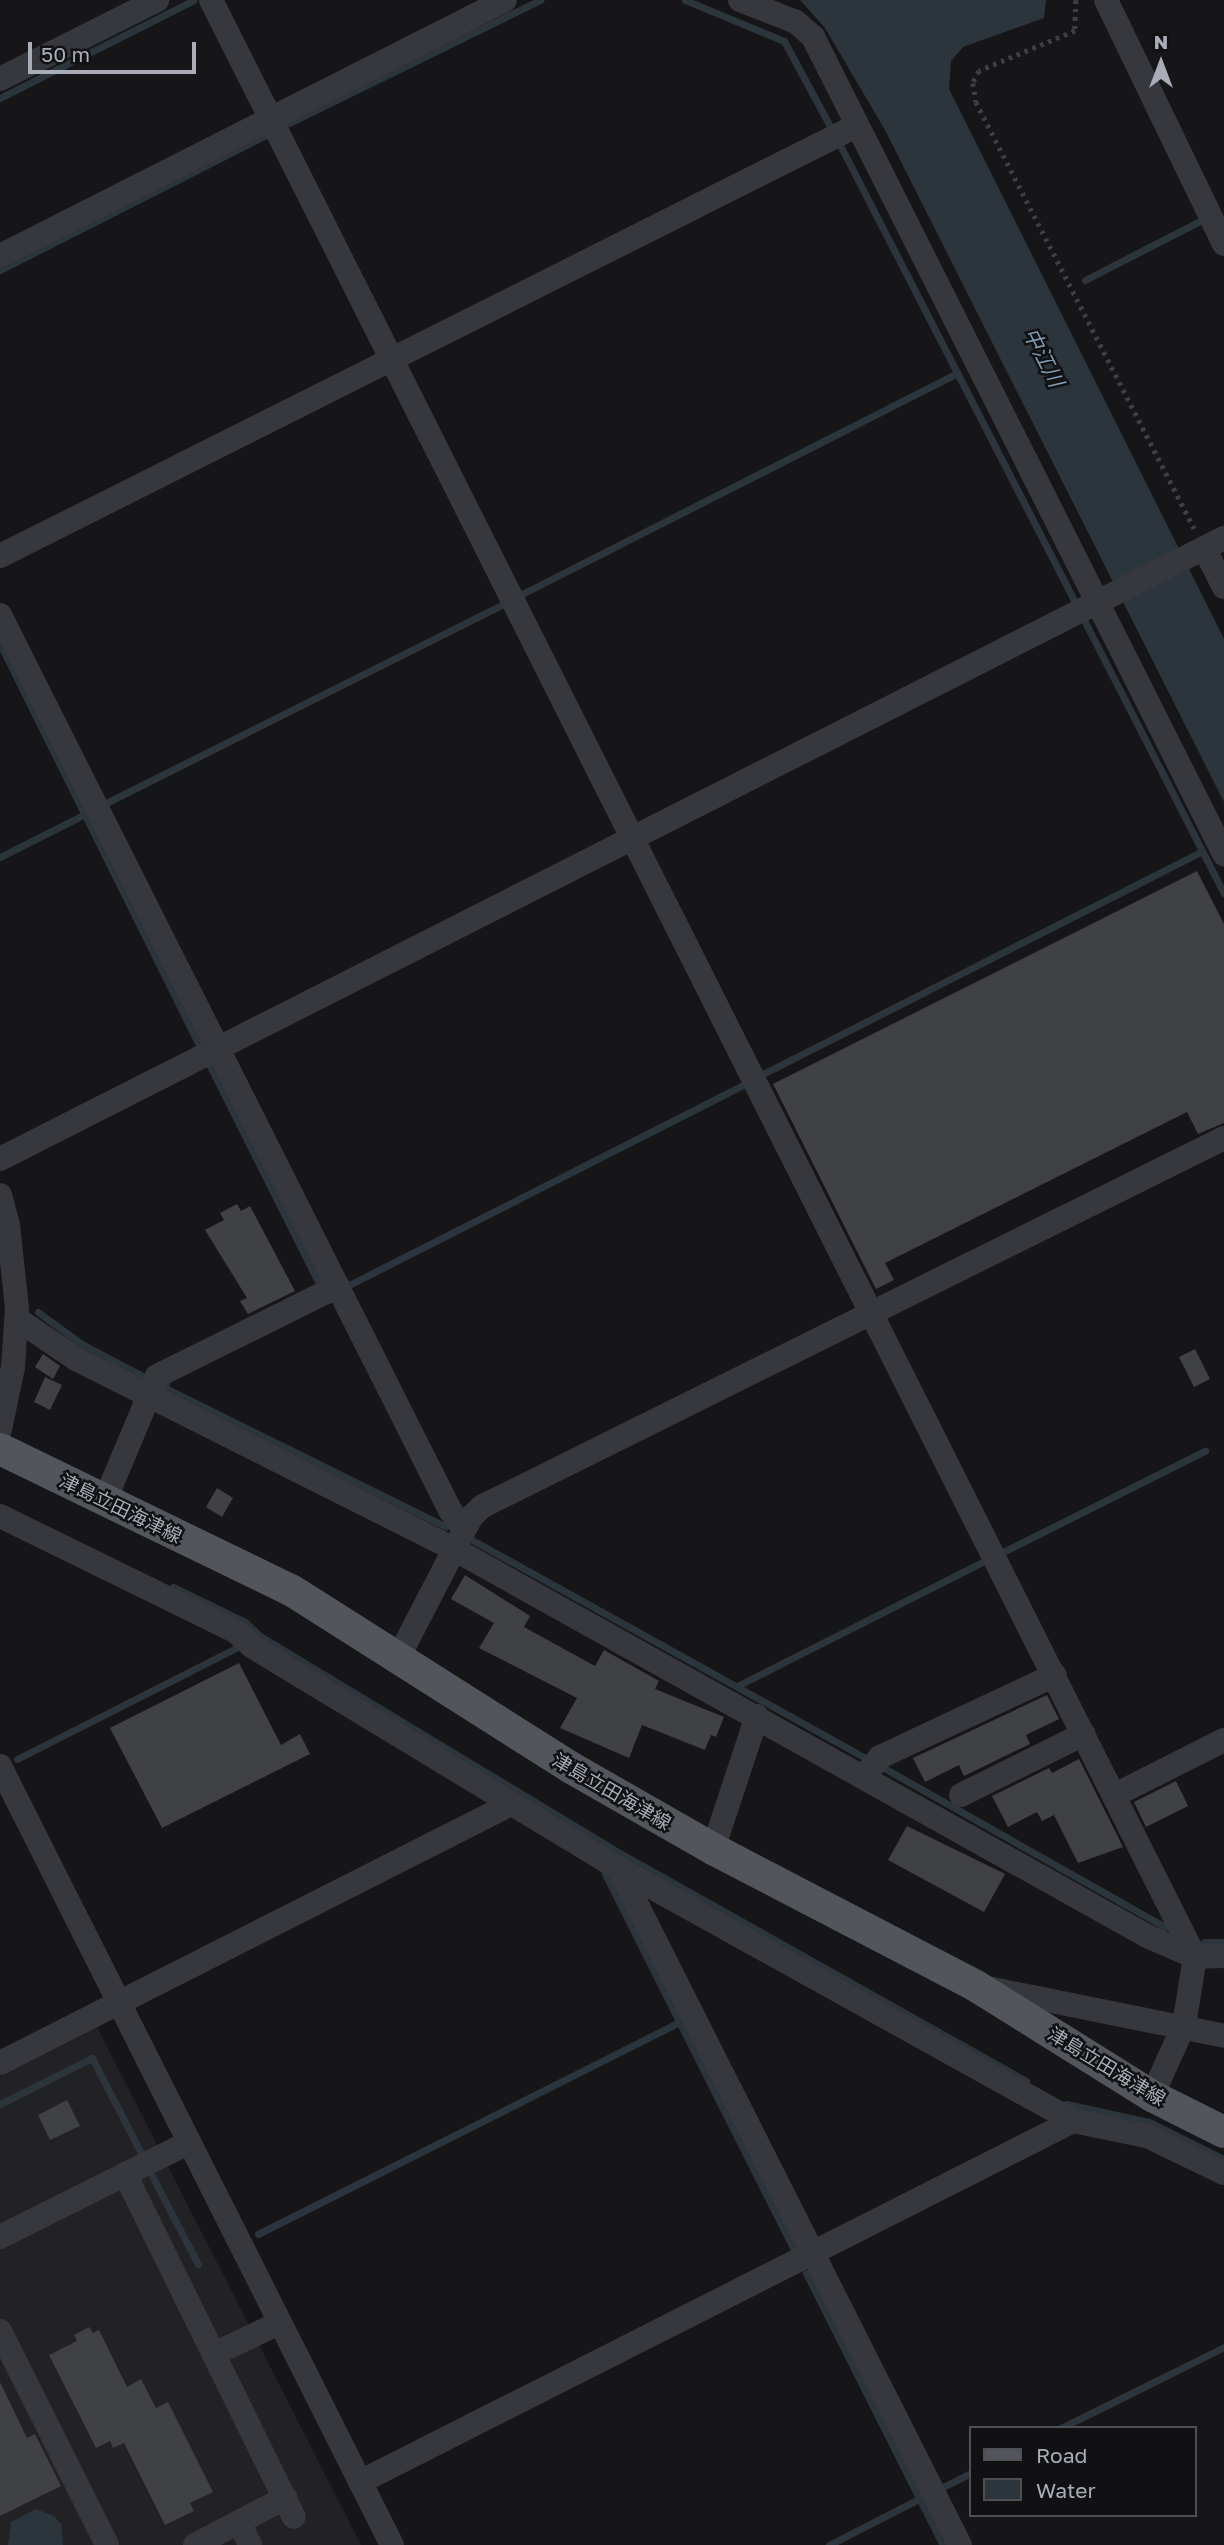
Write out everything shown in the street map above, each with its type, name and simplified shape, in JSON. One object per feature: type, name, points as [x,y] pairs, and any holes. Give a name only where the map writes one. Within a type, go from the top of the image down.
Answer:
[{"type":"main road","name":"津島立田海津線","points":[[0,1449],[291,1590],[570,1767],[713,1849],[976,1986],[1152,2096],[1224,2132]]},
{"type":"street","points":[[0,79],[157,0]]},
{"type":"street","points":[[211,0],[635,837],[1195,1956],[1184,2025],[1152,2096]]},
{"type":"street","points":[[0,256],[505,0]]},
{"type":"street","points":[[740,0],[796,22],[813,37],[856,126],[1104,600],[1224,854]]},
{"type":"street","points":[[1106,0],[1224,244]]},
{"type":"street","points":[[0,556],[856,126]]},
{"type":"street","points":[[0,1159],[1206,547],[1224,587]]},
{"type":"street","points":[[0,615],[450,1510],[459,1539]]},
{"type":"street","points":[[398,1658],[459,1539],[482,1506],[1224,1138]]},
{"type":"street","points":[[0,1195],[8,1225],[11,1309],[0,1430]]},
{"type":"street","points":[[104,1500],[157,1376],[338,1286]]},
{"type":"street","points":[[11,1309],[76,1359],[148,1397],[459,1539],[757,1716],[1147,1936],[1195,1956],[1224,1956]]},
{"type":"street","points":[[0,1516],[235,1631],[253,1647],[619,1868],[1073,2121],[1147,2136],[1224,2172]]},
{"type":"street","points":[[864,1776],[880,1757],[1055,1675]]},
{"type":"street","points":[[713,1849],[757,1716]]},
{"type":"street","points":[[961,1795],[1084,1734]]},
{"type":"street","points":[[1115,1796],[1224,1740]]},
{"type":"street","points":[[0,1766],[392,2545]]},
{"type":"street","points":[[0,2063],[511,1804]]},
{"type":"street","points":[[619,1868],[960,2545]]},
{"type":"street","points":[[976,1986],[1184,2025],[1224,2036]]},
{"type":"street","points":[[360,2483],[1073,2121]]},
{"type":"street","points":[[0,2236],[188,2143]]},
{"type":"street","points":[[125,2174],[290,2508],[239,2522],[195,2545]]},
{"type":"street","points":[[214,2354],[279,2323]]},
{"type":"street","points":[[0,2331],[107,2545]]},
{"type":"street","points":[[239,2522],[250,2545]]},
{"type":"path","points":[[1076,0],[1075,31],[979,71],[973,83],[976,102],[1206,547]]},
{"type":"shaded area","points":[[97,2027],[361,2545],[0,2545],[0,2076]]},
{"type":"water","name":"中江川","points":[[800,0],[1046,0],[1044,18],[963,47],[951,61],[949,89],[1224,639],[1224,802],[885,130],[825,28]]},
{"type":"water","points":[[36,2509],[54,2516],[61,2524],[63,2545],[8,2545],[11,2522]]},
{"type":"building","points":[[1197,871],[1224,924],[1224,1123],[1198,1134],[1187,1112],[885,1263],[894,1280],[876,1289],[773,1084]]},
{"type":"building","points":[[237,1204],[241,1211],[250,1206],[295,1291],[248,1314],[240,1301],[247,1298],[205,1230],[224,1220],[220,1213]]},
{"type":"building","points":[[1195,1349],[1210,1379],[1194,1387],[1179,1357]]},
{"type":"building","points":[[43,1354],[60,1366],[53,1379],[35,1367]]},
{"type":"building","points":[[45,1377],[62,1385],[50,1410],[34,1402]]},
{"type":"building","points":[[217,1488],[233,1498],[222,1517],[206,1507]]},
{"type":"building","points":[[465,1575],[530,1616],[524,1627],[595,1666],[604,1650],[659,1681],[655,1689],[724,1717],[716,1737],[711,1735],[705,1750],[642,1725],[629,1758],[560,1728],[577,1698],[479,1648],[494,1623],[451,1599]]},
{"type":"building","points":[[239,1663],[281,1745],[300,1734],[310,1754],[162,1828],[110,1728]]},
{"type":"building","points":[[1047,1695],[1059,1719],[1026,1735],[1030,1744],[964,1776],[959,1765],[925,1782],[913,1758]]},
{"type":"building","points":[[1079,1759],[1123,1847],[1078,1863],[1054,1815],[1042,1821],[1037,1812],[1008,1827],[992,1796],[1049,1768],[1052,1773]]},
{"type":"building","points":[[1176,1781],[1188,1806],[1146,1827],[1134,1802]]},
{"type":"building","points":[[907,1826],[1005,1874],[984,1912],[888,1860]]},
{"type":"building","points":[[67,2100],[80,2126],[50,2140],[38,2115]]},
{"type":"building","points":[[89,2327],[93,2333],[99,2330],[127,2387],[141,2379],[156,2408],[168,2402],[213,2492],[190,2503],[194,2511],[165,2525],[124,2443],[113,2448],[110,2441],[96,2448],[49,2355],[77,2341],[74,2335]]},
{"type":"building","points":[[0,2382],[27,2438],[35,2434],[61,2486],[0,2516]]},
{"type":"waterway","points":[[0,98],[194,0]]},
{"type":"waterway","points":[[289,123],[540,0]]},
{"type":"waterway","points":[[685,0],[784,41],[830,126]]},
{"type":"waterway","points":[[0,270],[268,134]]},
{"type":"waterway","points":[[840,145],[1075,602]]},
{"type":"waterway","points":[[1085,280],[1200,221]]},
{"type":"waterway","points":[[522,594],[957,373]]},
{"type":"waterway","points":[[106,803],[505,603]]},
{"type":"waterway","points":[[1085,622],[1224,894]]},
{"type":"waterway","points":[[0,644],[198,1043]]},
{"type":"waterway","points":[[0,857],[87,813]]},
{"type":"waterway","points":[[763,1074],[1202,851]]},
{"type":"waterway","points":[[209,1064],[320,1286]]},
{"type":"waterway","points":[[349,1285],[747,1083]]},
{"type":"waterway","points":[[38,1312],[80,1343],[146,1378]]},
{"type":"waterway","points":[[167,1380],[165,1388],[446,1527]]},
{"type":"waterway","points":[[1005,1551],[1205,1451]]},
{"type":"waterway","points":[[474,1541],[864,1757]]},
{"type":"waterway","points":[[737,1686],[981,1563]]},
{"type":"waterway","points":[[173,1587],[245,1622],[260,1636],[611,1848],[1026,2081]]},
{"type":"waterway","points":[[17,1759],[238,1647]]},
{"type":"waterway","points":[[884,1768],[1165,1927]]},
{"type":"waterway","points":[[605,1874],[796,2253]]},
{"type":"waterway","points":[[1204,1942],[1224,1942]]},
{"type":"waterway","points":[[258,2234],[679,2022]]},
{"type":"waterway","points":[[0,2104],[92,2058],[142,2155]]},
{"type":"waterway","points":[[1066,2104],[1149,2122],[1224,2159]]},
{"type":"waterway","points":[[149,2170],[198,2264]]},
{"type":"waterway","points":[[806,2273],[943,2545]]},
{"type":"waterway","points":[[1065,2426],[1224,2347]]},
{"type":"waterway","points":[[941,2488],[968,2474]]},
{"type":"waterway","points":[[829,2545],[919,2499]]}]
